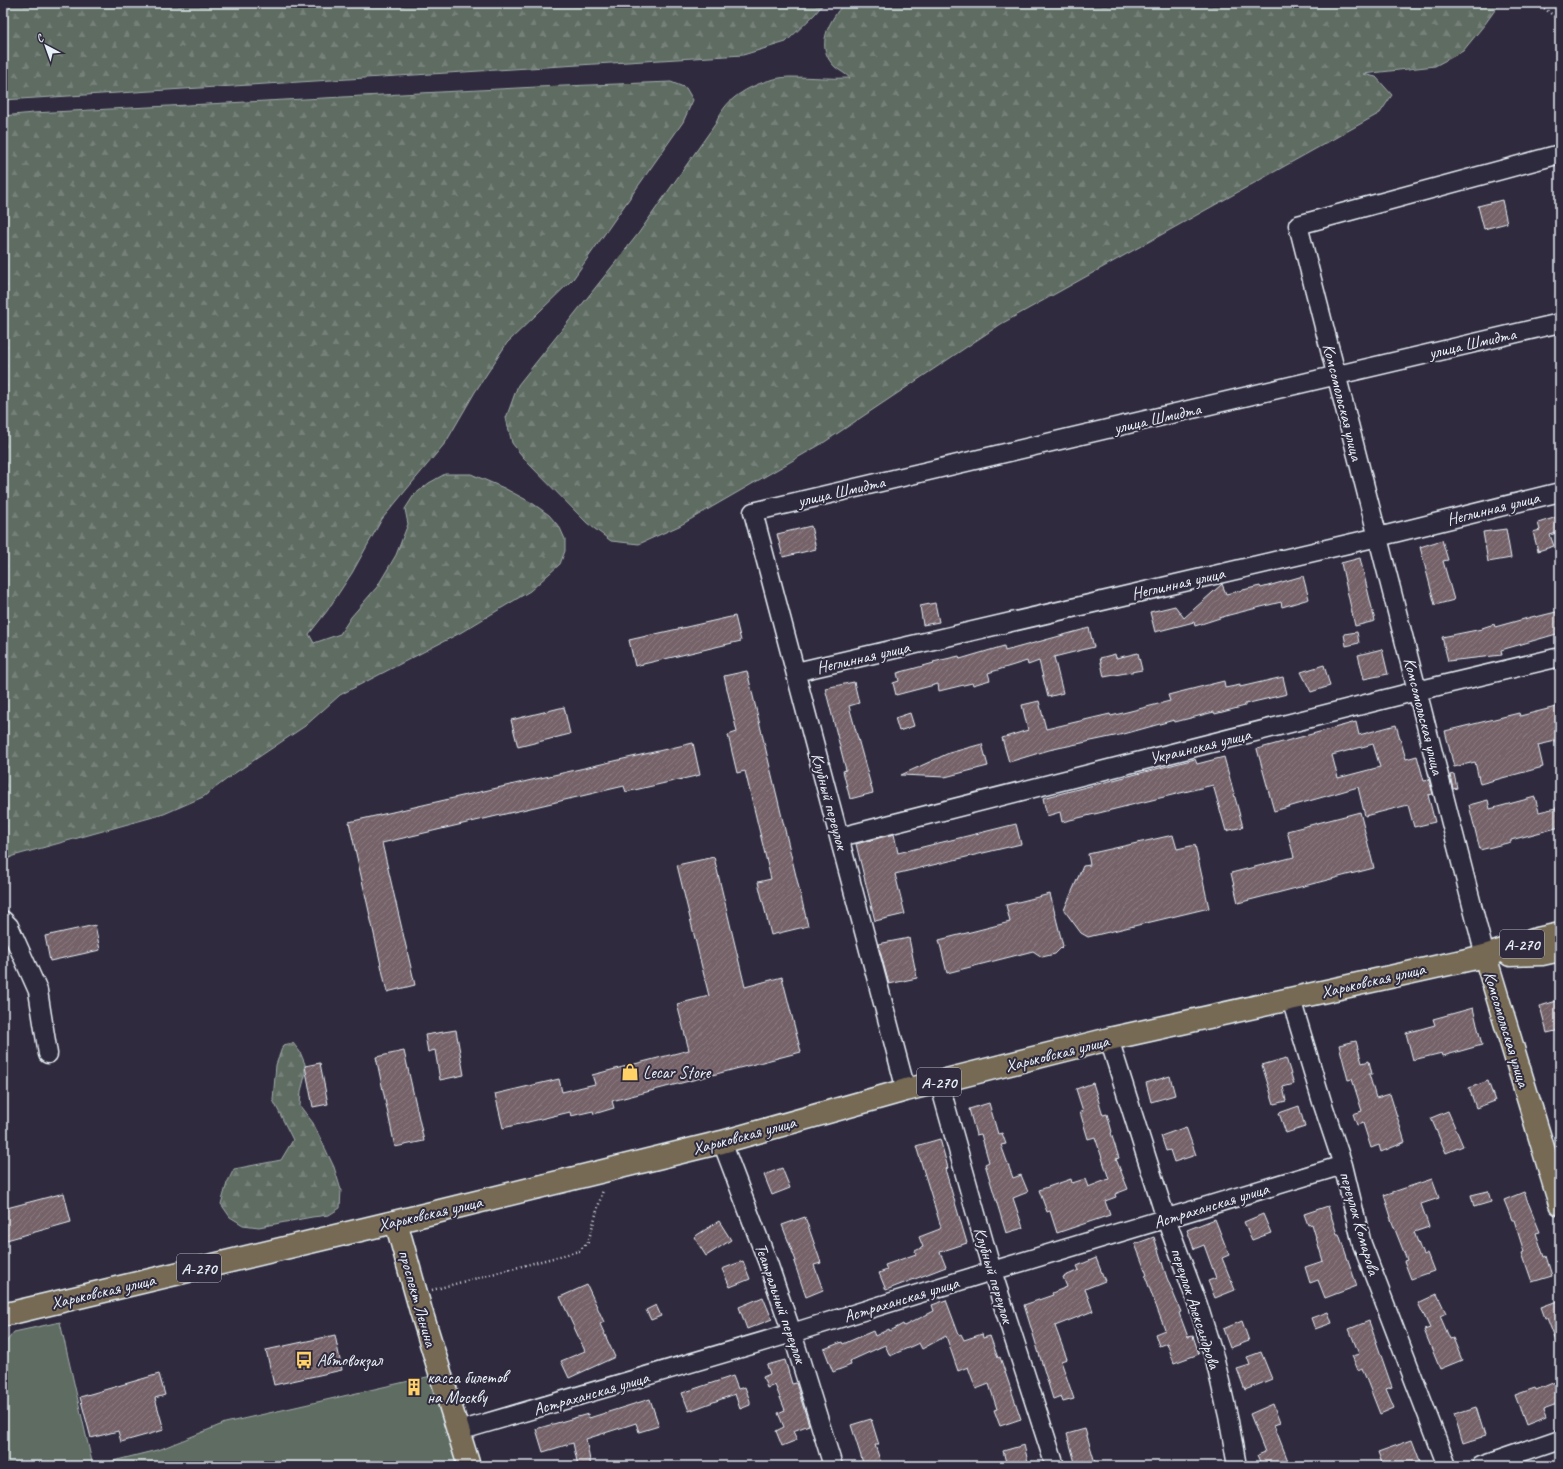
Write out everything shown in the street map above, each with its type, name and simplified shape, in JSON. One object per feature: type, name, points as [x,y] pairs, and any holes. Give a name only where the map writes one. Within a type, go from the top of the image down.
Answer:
[{"type":"main road","name":"Харьковская улица","points":[[3,1315],[396,1222],[722,1142],[906,1090],[1109,1039],[1485,956],[1537,939],[1560,934]]},
{"type":"main road","name":"Харьковская улица","points":[[1485,956],[1542,954],[1560,950]]},
{"type":"main road","name":"Комсомольская улица","points":[[1485,956],[1560,1204]]},
{"type":"main road","name":"проспект Ленина","points":[[396,1222],[416,1294],[469,1466]]},
{"type":"street","name":"Комсомольская улица","points":[[1485,956],[1298,225],[1560,154]]},
{"type":"street","name":"улица Шмидта","points":[[753,512],[1337,376],[1560,322]]},
{"type":"street","name":"Неглинная улица","points":[[796,672],[1378,537],[1560,492]]},
{"type":"street","name":"Клубный переулок","points":[[753,512],[906,1090]]},
{"type":"street","name":"Украинская улица","points":[[840,837],[1417,691],[1560,657]]},
{"type":"street","points":[[3,920],[9,926],[38,991],[48,1054]]},
{"type":"street","name":"переулок Комарова","points":[[1291,998],[1322,1102],[1343,1165],[1362,1244],[1447,1466]]},
{"type":"street","name":"переулок Александрова","points":[[1109,1039],[1166,1219],[1198,1305],[1215,1360],[1228,1416],[1237,1466]]},
{"type":"street","name":"Клубный переулок","points":[[939,1082],[992,1271],[1055,1466]]},
{"type":"street","name":"Театральный переулок","points":[[722,1142],[768,1262],[833,1466]]},
{"type":"street","name":"Астраханская улица","points":[[459,1431],[792,1334],[992,1271],[1343,1165]]},
{"type":"street","points":[[1481,1466],[1560,1439]]},
{"type":"path","points":[[1538,3],[1560,21]]},
{"type":"path","points":[[416,1294],[579,1251],[588,1242],[609,1170]]},
{"type":"green space","points":[[3,3],[824,3],[815,14],[786,42],[743,55],[3,100]]},
{"type":"green space","points":[[844,3],[1500,3],[1463,51],[1435,66],[1363,74],[1376,77],[1392,95],[1380,113],[1001,324],[823,443],[679,526],[639,544],[611,541],[587,523],[527,462],[512,443],[506,418],[518,385],[638,234],[731,101],[746,90],[773,79],[791,77],[850,78],[835,67],[825,51],[826,34],[829,26]]},
{"type":"green space","points":[[671,82],[686,88],[693,100],[683,122],[573,279],[507,343],[475,392],[446,442],[382,519],[352,573],[327,611],[309,634],[314,643],[340,634],[351,617],[377,587],[396,555],[408,524],[405,509],[414,495],[429,483],[445,474],[471,474],[504,488],[532,503],[549,515],[560,528],[565,539],[565,551],[560,564],[530,591],[460,633],[340,695],[305,726],[235,773],[203,797],[164,814],[13,856],[3,862],[3,116],[33,113],[537,87]]},
{"type":"green space","points":[[293,1043],[300,1052],[305,1064],[305,1076],[301,1091],[300,1106],[313,1123],[334,1167],[341,1190],[340,1208],[329,1215],[259,1227],[243,1225],[230,1217],[221,1204],[227,1183],[234,1169],[281,1160],[293,1140],[273,1100],[276,1065],[283,1045]]},
{"type":"green space","points":[[60,1322],[93,1466],[3,1466],[3,1346],[14,1332]]},
{"type":"green space","points":[[440,1374],[469,1466],[93,1466],[161,1449],[225,1423]]},
{"type":"building","points":[[1502,200],[1507,223],[1484,229],[1478,206]]},
{"type":"building","points":[[1557,517],[1560,532],[1550,535],[1554,546],[1538,551],[1533,532],[1540,530],[1538,523]]},
{"type":"building","points":[[811,526],[816,549],[783,557],[777,534]]},
{"type":"building","points":[[1506,529],[1511,558],[1488,562],[1483,532]]},
{"type":"building","points":[[1442,540],[1448,560],[1443,561],[1454,600],[1435,605],[1420,547]]},
{"type":"building","points":[[1360,558],[1375,621],[1355,626],[1341,563]]},
{"type":"building","points":[[1303,576],[1309,599],[1282,607],[1281,602],[1229,615],[1195,626],[1194,622],[1155,632],[1150,612],[1175,606],[1184,618],[1222,584],[1226,594],[1260,586],[1261,588]]},
{"type":"building","points":[[935,603],[939,622],[923,625],[920,606]]},
{"type":"building","points":[[1560,611],[1560,633],[1501,650],[1502,655],[1448,661],[1442,637],[1482,629],[1494,624],[1495,627]]},
{"type":"building","points":[[735,616],[741,641],[635,666],[629,640]]},
{"type":"building","points":[[1089,628],[1094,647],[1054,657],[1063,693],[1048,697],[1039,661],[1028,665],[1027,661],[988,673],[990,680],[973,685],[972,683],[939,691],[938,684],[896,695],[893,683],[899,681],[897,673],[934,663],[933,662],[959,656],[960,659],[1004,646],[1005,651]]},
{"type":"building","points":[[1357,632],[1359,643],[1346,646],[1344,634]]},
{"type":"building","points":[[1382,649],[1388,674],[1364,679],[1358,655]]},
{"type":"building","points":[[1138,653],[1142,670],[1104,677],[1100,658],[1115,654],[1116,658]]},
{"type":"building","points":[[1324,665],[1330,686],[1311,692],[1301,672]]},
{"type":"building","points":[[747,671],[808,926],[771,935],[758,882],[771,879],[745,771],[737,773],[728,735],[737,732],[724,676]]},
{"type":"building","points":[[1283,677],[1287,694],[1245,704],[1245,706],[1215,714],[1214,712],[1175,722],[1174,720],[1124,734],[1049,750],[1009,762],[1002,738],[1028,730],[1022,705],[1039,701],[1046,729],[1110,714],[1111,716],[1170,701],[1168,695],[1224,681],[1225,688],[1240,685],[1240,687]]},
{"type":"building","points":[[854,682],[859,703],[849,706],[873,793],[850,799],[843,771],[846,770],[825,688]]},
{"type":"building","points":[[1560,706],[1560,740],[1538,745],[1543,767],[1480,784],[1475,762],[1454,767],[1445,731],[1519,713],[1520,716]]},
{"type":"building","points":[[564,707],[570,734],[518,747],[511,720]]},
{"type":"building","points":[[910,713],[914,726],[899,731],[895,718]]},
{"type":"building","points":[[1356,722],[1359,735],[1396,725],[1406,759],[1417,756],[1424,781],[1429,780],[1433,794],[1428,795],[1435,822],[1414,827],[1408,805],[1365,816],[1358,787],[1274,811],[1257,749]],"holes":[[[1373,744],[1380,767],[1338,778],[1332,755]]]},
{"type":"building","points":[[693,743],[700,775],[626,792],[624,786],[382,843],[415,985],[387,992],[349,822]]},
{"type":"building","points":[[982,744],[988,766],[945,777],[901,775],[949,753]]},
{"type":"building","points":[[1224,757],[1243,827],[1226,831],[1213,785],[1062,822],[1060,812],[1047,816],[1043,798],[1195,759],[1197,764]]},
{"type":"building","points":[[1454,774],[1457,788],[1453,789],[1450,775]]},
{"type":"building","points":[[1535,797],[1539,812],[1560,807],[1560,827],[1480,850],[1469,805],[1488,800],[1490,809]]},
{"type":"building","points":[[1360,812],[1374,868],[1238,903],[1231,873],[1294,857],[1287,831]]},
{"type":"building","points":[[1016,824],[1021,844],[895,874],[905,914],[875,921],[856,844],[894,834],[898,853]]},
{"type":"building","points":[[1173,835],[1177,849],[1195,845],[1209,908],[1088,937],[1081,933],[1064,910],[1083,866],[1090,865],[1088,854]]},
{"type":"building","points":[[714,857],[745,987],[782,977],[801,1052],[612,1101],[614,1108],[594,1114],[593,1111],[571,1116],[570,1112],[503,1128],[495,1094],[559,1079],[562,1092],[595,1084],[592,1075],[689,1050],[677,1004],[709,996],[677,865]]},
{"type":"building","points":[[1050,894],[1063,946],[1055,954],[1042,957],[1033,951],[947,973],[939,940],[1010,922],[1006,905]]},
{"type":"building","points":[[95,925],[100,950],[50,961],[45,936]]},
{"type":"building","points":[[909,938],[917,978],[889,984],[878,944]]},
{"type":"building","points":[[1560,1000],[1560,1030],[1547,1033],[1540,1006]]},
{"type":"building","points":[[1473,1008],[1482,1045],[1443,1056],[1442,1053],[1413,1060],[1406,1033],[1435,1025],[1433,1019]]},
{"type":"building","points":[[456,1030],[464,1075],[440,1080],[435,1050],[428,1052],[425,1035]]},
{"type":"building","points":[[1356,1041],[1362,1063],[1369,1061],[1372,1074],[1369,1074],[1376,1098],[1390,1094],[1405,1142],[1381,1152],[1379,1145],[1371,1148],[1363,1123],[1357,1125],[1353,1114],[1362,1111],[1352,1079],[1348,1080],[1339,1045]]},
{"type":"building","points":[[404,1051],[424,1141],[395,1147],[376,1057]]},
{"type":"building","points":[[1286,1058],[1294,1084],[1283,1087],[1286,1101],[1274,1104],[1262,1065]]},
{"type":"building","points":[[320,1063],[328,1104],[313,1107],[305,1066]]},
{"type":"building","points":[[1170,1076],[1175,1095],[1151,1102],[1146,1083]]},
{"type":"building","points":[[1488,1081],[1495,1101],[1476,1108],[1469,1088]]},
{"type":"building","points":[[1093,1083],[1103,1115],[1107,1114],[1119,1158],[1116,1159],[1128,1189],[1115,1194],[1116,1197],[1105,1201],[1110,1215],[1057,1233],[1050,1211],[1047,1212],[1039,1190],[1071,1179],[1072,1183],[1085,1179],[1088,1187],[1109,1179],[1095,1137],[1088,1139],[1080,1112],[1083,1111],[1076,1089]]},
{"type":"building","points":[[989,1103],[998,1134],[1002,1133],[1006,1144],[1001,1145],[1013,1178],[1021,1175],[1028,1192],[1013,1198],[1023,1228],[1006,1233],[985,1164],[989,1162],[981,1134],[976,1135],[969,1109]]},
{"type":"building","points":[[1299,1106],[1305,1127],[1286,1133],[1279,1113]]},
{"type":"building","points":[[1448,1111],[1463,1146],[1446,1153],[1431,1118]]},
{"type":"building","points":[[1186,1127],[1196,1155],[1174,1162],[1170,1150],[1166,1151],[1161,1136]]},
{"type":"building","points":[[940,1139],[948,1168],[945,1169],[967,1243],[940,1252],[946,1267],[886,1290],[879,1273],[887,1270],[885,1265],[916,1254],[915,1251],[923,1247],[919,1237],[940,1229],[941,1227],[916,1146]]},
{"type":"building","points":[[782,1168],[790,1188],[772,1195],[764,1175]]},
{"type":"building","points":[[1432,1179],[1439,1198],[1421,1204],[1429,1227],[1414,1232],[1423,1255],[1427,1253],[1434,1271],[1411,1279],[1404,1261],[1407,1260],[1390,1217],[1384,1195]]},
{"type":"building","points":[[1488,1191],[1491,1202],[1474,1207],[1471,1195]]},
{"type":"building","points":[[1524,1192],[1540,1232],[1536,1233],[1544,1257],[1546,1256],[1552,1276],[1532,1282],[1522,1253],[1524,1252],[1514,1220],[1512,1220],[1504,1200]]},
{"type":"building","points":[[64,1193],[71,1222],[3,1241],[3,1209]]},
{"type":"building","points":[[1328,1206],[1357,1286],[1325,1298],[1318,1280],[1310,1283],[1305,1267],[1323,1261],[1312,1224],[1308,1225],[1304,1214]]},
{"type":"building","points":[[1263,1214],[1271,1233],[1252,1240],[1244,1222]]},
{"type":"building","points":[[805,1217],[821,1263],[814,1265],[823,1290],[806,1297],[794,1262],[796,1261],[782,1225]]},
{"type":"building","points":[[1215,1219],[1229,1255],[1222,1258],[1235,1290],[1215,1298],[1208,1281],[1216,1278],[1204,1245],[1194,1249],[1187,1230]]},
{"type":"building","points":[[719,1221],[731,1240],[706,1256],[694,1237]]},
{"type":"building","points":[[1154,1237],[1167,1278],[1181,1312],[1179,1313],[1188,1337],[1193,1336],[1199,1354],[1174,1363],[1167,1343],[1159,1346],[1155,1334],[1165,1330],[1135,1244]]},
{"type":"building","points":[[1096,1258],[1105,1281],[1085,1289],[1093,1311],[1055,1326],[1067,1359],[1061,1361],[1074,1399],[1063,1402],[1061,1396],[1053,1399],[1024,1305],[1053,1295],[1052,1293],[1067,1287],[1063,1277],[1079,1270],[1077,1266]]},
{"type":"building","points":[[743,1261],[750,1279],[730,1287],[722,1269]]},
{"type":"building","points":[[587,1285],[604,1322],[600,1324],[615,1357],[569,1378],[561,1361],[585,1351],[560,1297]]},
{"type":"building","points":[[1437,1294],[1446,1313],[1440,1316],[1450,1339],[1453,1338],[1462,1360],[1440,1369],[1424,1330],[1430,1328],[1418,1303]]},
{"type":"building","points":[[763,1297],[772,1319],[747,1329],[739,1307]]},
{"type":"building","points":[[946,1300],[959,1335],[961,1334],[964,1340],[982,1334],[983,1338],[990,1336],[998,1358],[1000,1357],[1021,1419],[1000,1426],[994,1410],[997,1409],[989,1384],[976,1389],[968,1367],[958,1371],[946,1336],[922,1349],[919,1343],[890,1356],[885,1345],[850,1361],[851,1365],[833,1372],[824,1349],[842,1342],[843,1344],[873,1331],[875,1336],[889,1329],[890,1331],[903,1324],[904,1326],[934,1311],[932,1305]]},
{"type":"building","points":[[1560,1300],[1560,1349],[1559,1349],[1541,1307]]},
{"type":"building","points":[[656,1305],[661,1316],[651,1320],[646,1310]]},
{"type":"building","points":[[1328,1312],[1332,1323],[1315,1329],[1311,1318]]},
{"type":"building","points":[[1242,1321],[1249,1341],[1230,1348],[1223,1329]]},
{"type":"building","points":[[1369,1321],[1392,1387],[1386,1389],[1394,1408],[1380,1414],[1362,1368],[1358,1370],[1352,1356],[1359,1354],[1349,1329]]},
{"type":"building","name":"Автовокзал","points":[[335,1335],[342,1370],[274,1385],[266,1350]]},
{"type":"building","points":[[1261,1352],[1272,1379],[1245,1390],[1237,1369],[1250,1365],[1247,1357]]},
{"type":"building","points":[[785,1360],[792,1384],[796,1383],[809,1425],[793,1431],[797,1440],[782,1446],[776,1431],[784,1427],[778,1413],[785,1410],[775,1385],[767,1388],[763,1377],[770,1374],[767,1365]]},
{"type":"building","points":[[159,1374],[165,1395],[155,1398],[164,1430],[121,1442],[118,1431],[91,1438],[80,1397]]},
{"type":"building","points":[[733,1376],[738,1389],[745,1387],[750,1405],[740,1409],[735,1394],[689,1411],[682,1393]]},
{"type":"building","points":[[1560,1380],[1560,1403],[1543,1409],[1546,1417],[1526,1425],[1515,1395],[1535,1388],[1536,1390]]},
{"type":"building","points":[[650,1399],[659,1426],[639,1432],[636,1423],[586,1439],[591,1466],[578,1466],[573,1443],[543,1452],[536,1429],[588,1414],[589,1418]]},
{"type":"building","points":[[1273,1404],[1280,1423],[1274,1425],[1290,1466],[1263,1466],[1258,1455],[1265,1452],[1250,1414]]},
{"type":"building","points":[[1476,1407],[1485,1436],[1463,1443],[1454,1414]]},
{"type":"building","points":[[871,1419],[879,1445],[875,1445],[882,1466],[864,1466],[851,1425]]},
{"type":"building","points":[[1085,1429],[1096,1466],[1076,1466],[1067,1434]]},
{"type":"building","points":[[1412,1440],[1420,1461],[1405,1466],[1383,1466],[1378,1452]]},
{"type":"building","points":[[1024,1445],[1029,1466],[1007,1466],[1003,1451]]},
{"type":"place","name":"Lecar Store","points":[[630,1072]]},
{"type":"place","name":"Автовокзал","points":[[304,1360]]},
{"type":"place","name":"касса билетов на Москву","points":[[414,1387]]}]
